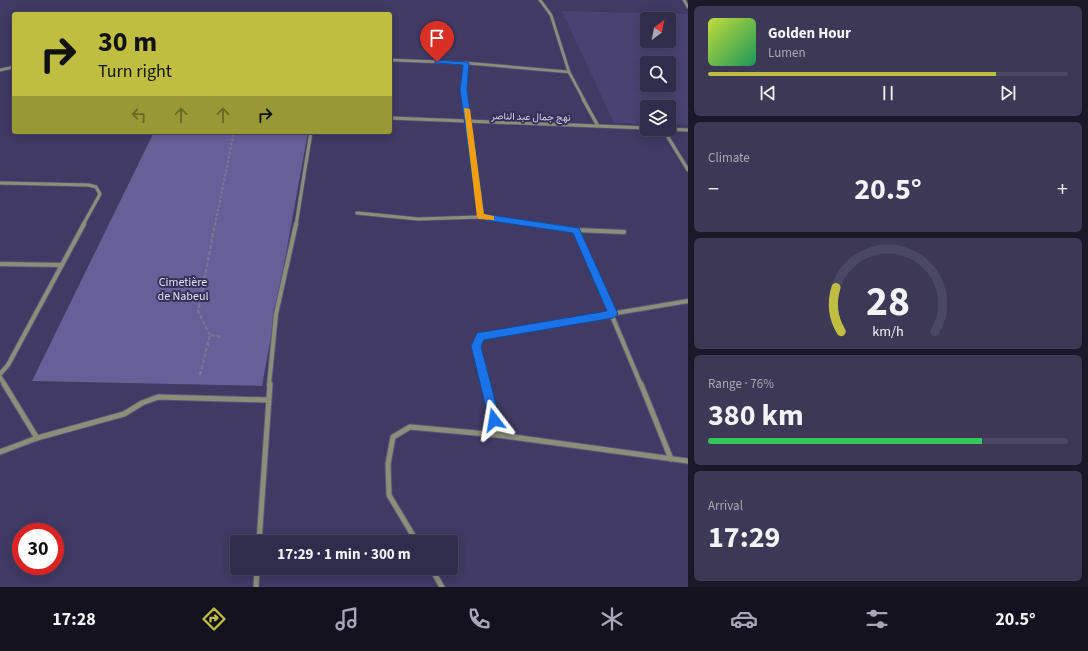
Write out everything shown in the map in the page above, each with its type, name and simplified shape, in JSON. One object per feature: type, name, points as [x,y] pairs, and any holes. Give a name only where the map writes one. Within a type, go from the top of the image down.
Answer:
[{"type":"street","points":[[540,0],[551,15],[569,72],[598,126]]},
{"type":"street","points":[[684,0],[688,7]]},
{"type":"street","points":[[392,60],[466,63],[569,72]]},
{"type":"street","points":[[466,63],[464,90],[481,217]]},
{"type":"street","points":[[0,70],[12,67]]},
{"type":"street","name":"نهج جمال عبد الناصر","points":[[392,118],[469,123],[640,128]]},
{"type":"street","points":[[676,130],[688,130]]},
{"type":"street","points":[[259,535],[268,400],[276,314],[293,241],[311,134]]},
{"type":"street","points":[[668,136],[688,170]]},
{"type":"street","points":[[0,183],[89,185],[98,190],[100,194],[8,365],[0,376],[37,438]]},
{"type":"street","points":[[357,213],[418,219],[481,217],[576,230],[624,232]]},
{"type":"street","points":[[576,230],[613,314],[671,459]]},
{"type":"street","points":[[0,264],[62,265]]},
{"type":"street","points":[[498,435],[476,346],[480,336],[688,301]]},
{"type":"street","points":[[0,452],[37,438],[124,414],[142,403],[158,397],[268,400]]},
{"type":"street","points":[[413,535],[389,495],[388,464],[393,437],[410,427],[498,435],[688,461]]},
{"type":"street","points":[[256,587],[257,575]]},
{"type":"street","points":[[436,575],[442,587]]},
{"type":"path","points":[[200,375],[210,335],[198,311],[234,134]]},
{"type":"path","points":[[210,335],[223,336]]},
{"type":"shaded area","points":[[562,11],[640,13],[640,48],[676,48],[676,14],[688,14],[688,125],[676,124],[676,100],[640,100],[640,124],[614,123]]},
{"type":"green space","name":"Cimetière de Nabeul","points":[[153,134],[308,134],[262,386],[32,381]]},
{"type":"slow traffic","points":[[467,109],[481,217],[491,218]]},
{"type":"route","points":[[437,62],[466,63],[464,90],[481,217],[576,230],[613,314],[480,336],[476,346],[494,420]]}]
